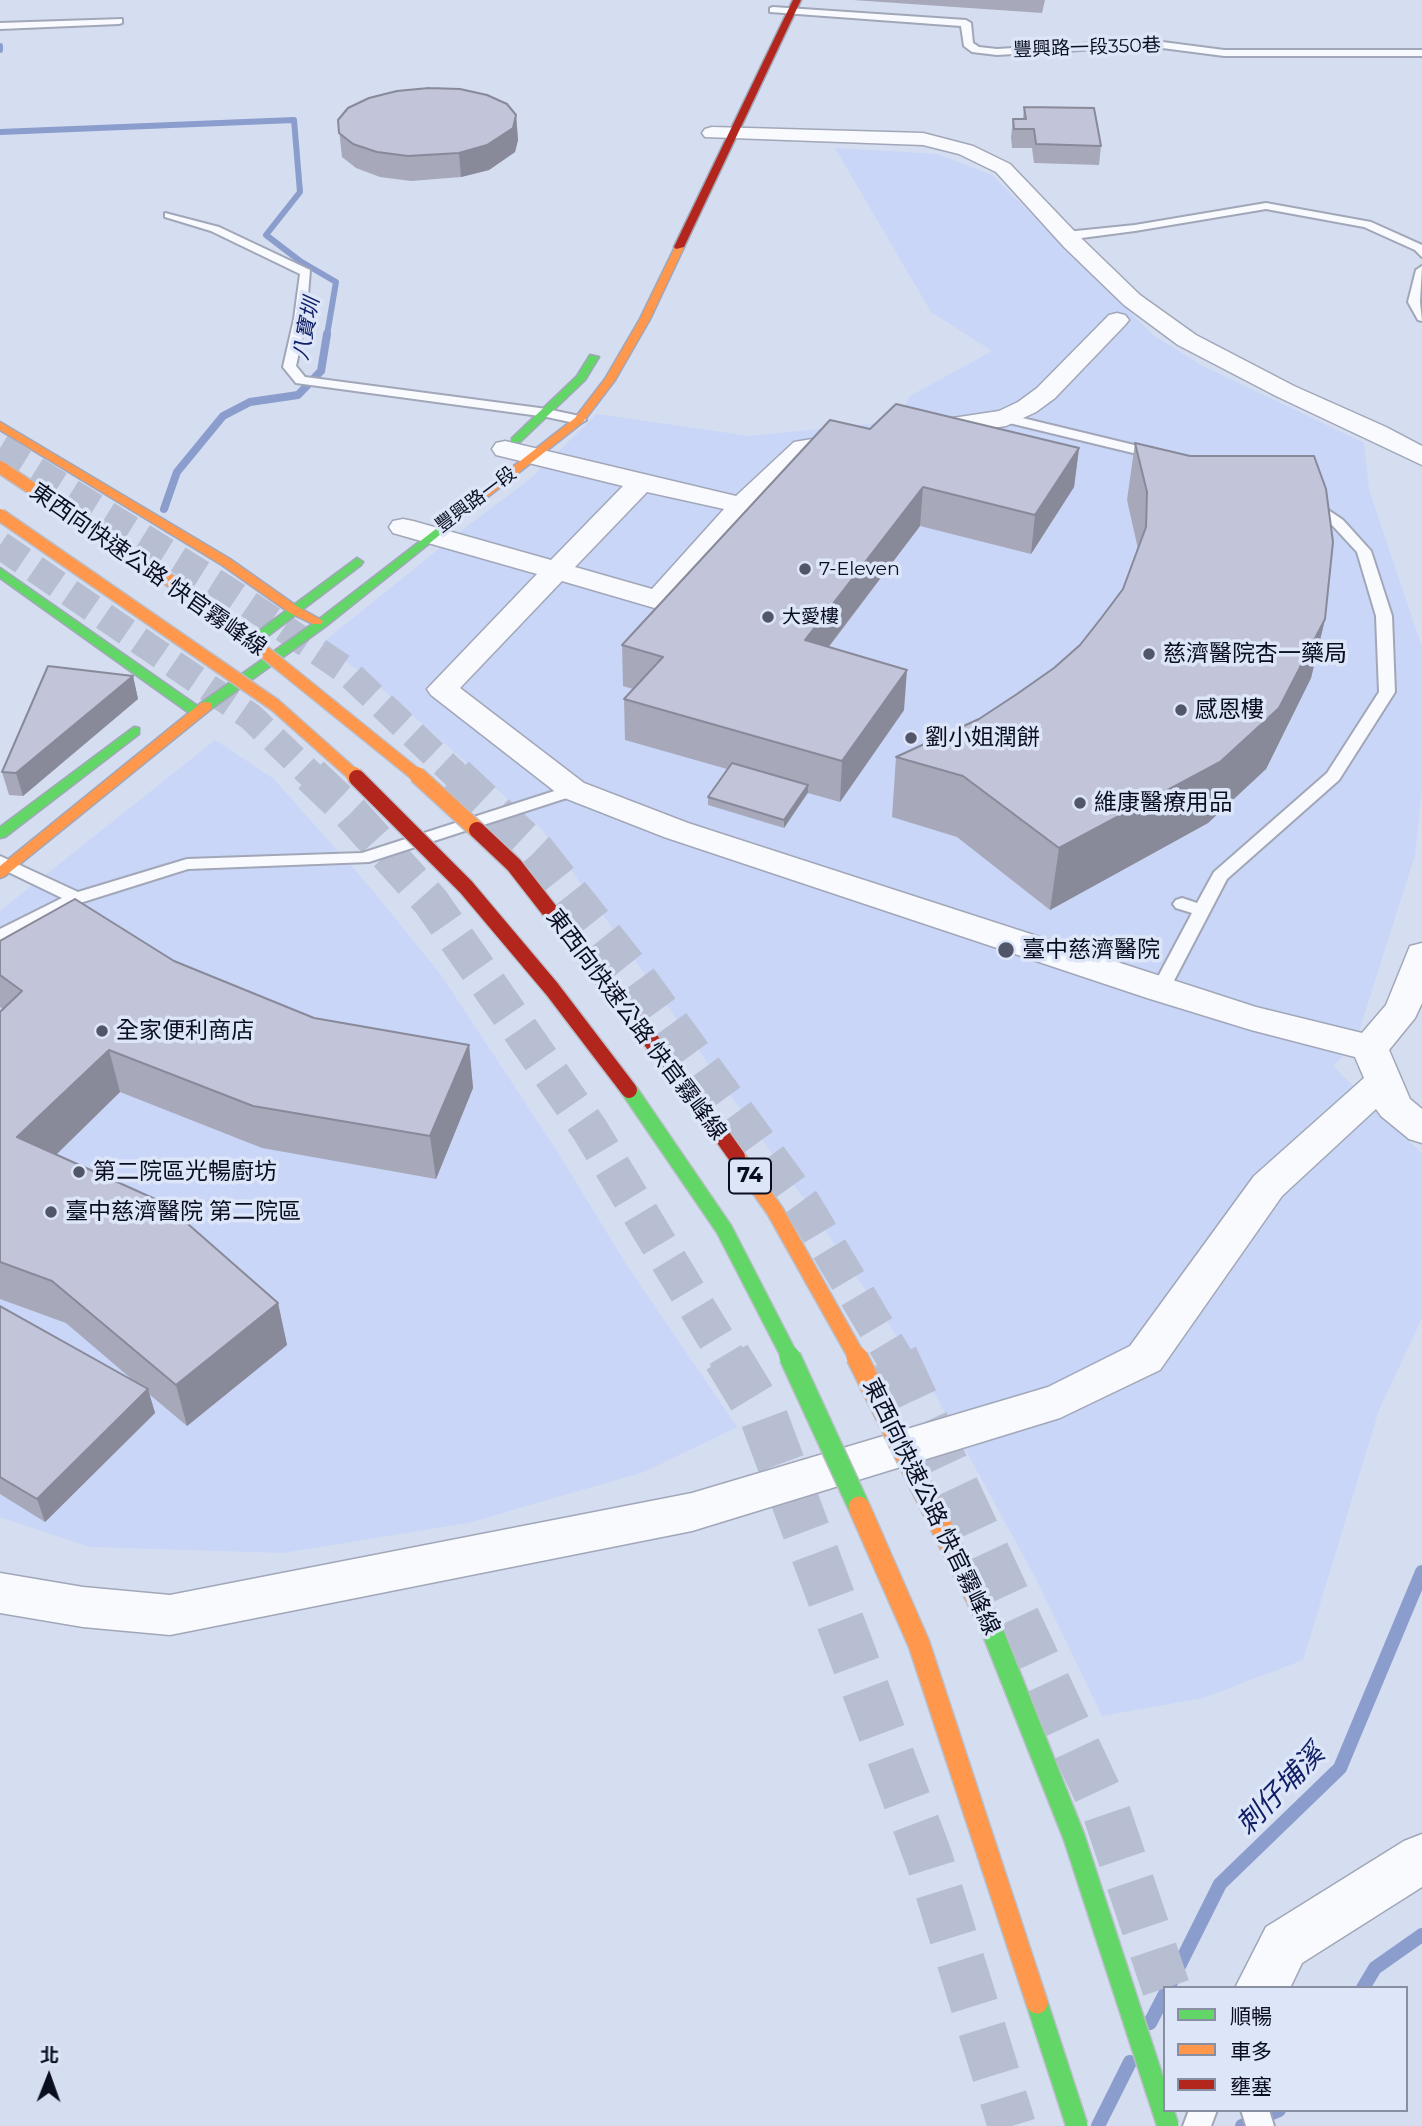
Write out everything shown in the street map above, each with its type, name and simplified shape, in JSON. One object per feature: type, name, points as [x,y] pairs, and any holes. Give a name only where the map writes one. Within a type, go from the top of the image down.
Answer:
[{"type":"main road","name":"豐興路一段","points":[[3,867],[197,712],[322,623],[412,527],[532,457],[579,420],[610,380],[645,319],[717,133],[795,5]]},
{"type":"main road","name":"豐興路一段","points":[[500,453],[547,413],[581,378],[600,346]]},
{"type":"main road","points":[[0,425],[226,562],[293,610],[322,623]]},
{"type":"main road","name":"東西向快速公路 快官霧峰線","points":[[0,467],[205,604],[421,778],[513,865],[712,1122],[775,1211],[875,1391],[988,1619],[1073,1837],[1163,2111]]},
{"type":"main road","name":"東西向快速公路 快官霧峰線","points":[[0,515],[275,705],[380,798],[467,887],[552,989],[642,1106],[687,1173],[724,1229],[811,1398],[919,1643],[1077,2126]]},
{"type":"main road","points":[[209,674],[370,552]]},
{"type":"main road","points":[[0,572],[197,712]]},
{"type":"main road","points":[[0,834],[144,723]]},
{"type":"street","points":[[717,133],[923,139],[966,150],[1003,168],[1066,236],[1132,300],[1187,340],[1285,391],[1377,432],[1422,457]]},
{"type":"street","points":[[412,527],[658,600],[742,505],[803,448],[1006,418],[1046,393],[1117,320]]},
{"type":"street","points":[[500,453],[532,457],[742,505]]},
{"type":"street","points":[[641,483],[442,689],[573,790],[676,830],[1251,1018],[1377,1065],[1394,1107],[1422,1129]]},
{"type":"street","points":[[0,1593],[83,1607],[170,1615],[692,1512],[1060,1401],[1145,1358],[1268,1185],[1377,1065],[1402,1009],[1422,954]]},
{"type":"street","points":[[1262,1986],[1283,1945],[1422,1858]]},
{"type":"lane","name":"豐興路一段350巷","points":[[772,10],[795,5],[967,23],[968,44],[976,50],[997,52],[1147,43],[1224,53],[1422,53]]},
{"type":"lane","points":[[0,26],[119,21]]},
{"type":"lane","points":[[1066,236],[1135,228],[1266,206],[1367,224],[1420,248],[1422,253]]},
{"type":"lane","points":[[169,215],[215,229],[306,273],[300,319],[289,367],[301,380],[547,413],[579,420]]},
{"type":"lane","points":[[1422,270],[1414,302],[1422,317]]},
{"type":"lane","points":[[1006,418],[1172,458]]},
{"type":"lane","points":[[1160,990],[1220,876],[1333,776],[1387,692],[1384,616],[1364,551],[1338,523],[1293,490]]},
{"type":"lane","points":[[0,936],[77,898],[187,864],[363,859],[573,790]]},
{"type":"lane","points":[[3,867],[77,898]]},
{"type":"lane","points":[[1182,904],[1202,910]]},
{"type":"shaded area","name":"臺中慈濟醫院","points":[[835,148],[937,154],[992,175],[1153,335],[1201,365],[1364,443],[1369,490],[1422,647],[1422,789],[1415,855],[1355,1044],[1333,1066],[1422,1154],[1422,1318],[1379,1410],[1303,1660],[1203,1698],[1102,1716],[1035,1577],[931,1387],[804,1199],[542,829],[387,693],[322,643],[530,479],[597,414],[749,436],[897,421],[910,396],[992,351],[931,312]]},
{"type":"shaded area","points":[[215,740],[274,779],[369,886],[441,975],[557,1151],[626,1264],[737,1427],[644,1472],[468,1523],[283,1553],[90,1547],[0,1517],[0,911]]},
{"type":"building","points":[[460,89],[487,95],[507,104],[516,115],[513,128],[487,145],[459,153],[408,156],[377,152],[353,144],[339,133],[338,120],[348,108],[369,98],[397,91]]},
{"type":"building","points":[[1024,107],[1094,108],[1101,146],[1036,144],[1034,129],[1014,129],[1013,119],[1026,119]]},
{"type":"building","name":"大愛樓","points":[[896,404],[1079,448],[1035,515],[923,487],[805,640],[907,670],[842,761],[624,699],[663,657],[622,645],[830,420],[870,429]]},
{"type":"building","name":"感恩樓","points":[[1135,443],[1190,456],[1314,456],[1326,489],[1333,542],[1325,619],[1279,708],[1220,762],[1059,848],[963,776],[896,757],[979,719],[1017,694],[1054,668],[1080,645],[1102,617],[1123,589],[1146,527],[1147,492]]},
{"type":"building","points":[[48,666],[133,676],[16,773],[2,772]]},
{"type":"building","points":[[732,763],[808,785],[784,820],[708,797]]},
{"type":"building","name":"臺中慈濟醫院 第二院區","points":[[75,899],[174,961],[314,1018],[469,1045],[430,1136],[253,1106],[109,1050],[17,1137],[164,1203],[278,1303],[176,1385],[52,1281],[0,1262],[0,1012],[22,991],[0,975],[0,941]]},
{"type":"building","points":[[0,1306],[148,1389],[37,1499],[0,1477]]},
{"type":"waterway","name":"八寶圳","points":[[0,132],[294,120],[300,192],[266,235],[300,261],[336,282],[327,335]]},
{"type":"waterway","name":"八寶圳","points":[[164,509],[177,472],[223,416],[250,402],[298,395],[321,371],[327,334]]},
{"type":"waterway","name":"刺仔埔溪","points":[[1169,1986],[1220,1884],[1340,1768],[1422,1572]]},
{"type":"waterway","points":[[1364,1986],[1375,1968],[1422,1935]]},
{"type":"waterway","name":"刺仔埔溪","points":[[1150,2023],[1163,1998]]},
{"type":"waterway","name":"刺仔埔溪","points":[[1098,2126],[1130,2062]]},
{"type":"waterway","points":[[1242,2126],[1274,2112]]},
{"type":"tunnel","points":[[0,448],[232,593],[344,669],[458,777]]},
{"type":"tunnel","points":[[0,545],[251,717],[313,777]]},
{"type":"tunnel","points":[[311,775],[351,813],[431,902],[590,1130],[728,1359]]},
{"type":"tunnel","points":[[456,775],[537,851],[637,977],[802,1203],[895,1358]]},
{"type":"tunnel","points":[[727,1357],[764,1418],[929,1859],[1012,2126]]},
{"type":"tunnel","points":[[895,1358],[1106,1811],[1165,1986]]},
{"type":"traffic: fast","points":[[516,440],[581,378],[594,357]]},
{"type":"traffic: fast","points":[[206,706],[322,623],[467,508]]},
{"type":"traffic: fast","points":[[252,642],[357,562]]},
{"type":"traffic: fast","points":[[0,572],[197,712]]},
{"type":"traffic: fast","points":[[0,834],[134,731]]},
{"type":"traffic: fast","points":[[629,1090],[724,1229],[811,1398],[859,1507]]},
{"type":"traffic: fast","points":[[990,1625],[1074,1837],[1163,2111]]},
{"type":"traffic: fast","points":[[1037,2003],[1077,2126]]},
{"type":"traffic: fast","points":[[1163,2112],[1168,2126]]},
{"type":"traffic: slow","points":[[467,508],[579,420],[610,380],[645,319],[679,247]]},
{"type":"traffic: slow","points":[[0,425],[226,562],[294,610],[317,621]]},
{"type":"traffic: slow","points":[[0,467],[205,604],[421,778],[477,830]]},
{"type":"traffic: slow","points":[[0,515],[275,705],[357,778]]},
{"type":"traffic: slow","points":[[0,873],[206,706]]},
{"type":"traffic: slow","points":[[737,1157],[775,1211],[869,1379],[990,1625]]},
{"type":"traffic: slow","points":[[859,1507],[919,1644],[1037,2003]]},
{"type":"traffic: jam","points":[[679,247],[797,0]]},
{"type":"traffic: jam","points":[[357,778],[466,887],[552,989],[629,1090]]},
{"type":"traffic: jam","points":[[477,830],[514,865],[688,1088],[737,1157]]},
{"type":"place","name":"7-Eleven","points":[[805,569]]},
{"type":"place","name":"大愛樓","points":[[768,617]]},
{"type":"place","name":"慈濟醫院杏一藥局","points":[[1149,654]]},
{"type":"place","name":"感恩樓","points":[[1181,710]]},
{"type":"place","name":"劉小姐潤餅","points":[[911,738]]},
{"type":"place","name":"維康醫療用品","points":[[1080,803]]},
{"type":"place","name":"臺中慈濟醫院","points":[[1006,950]]},
{"type":"place","name":"全家便利商店","points":[[102,1031]]},
{"type":"place","name":"第二院區光暢廚坊","points":[[79,1172]]},
{"type":"place","name":"臺中慈濟醫院 第二院區","points":[[51,1212]]}]
